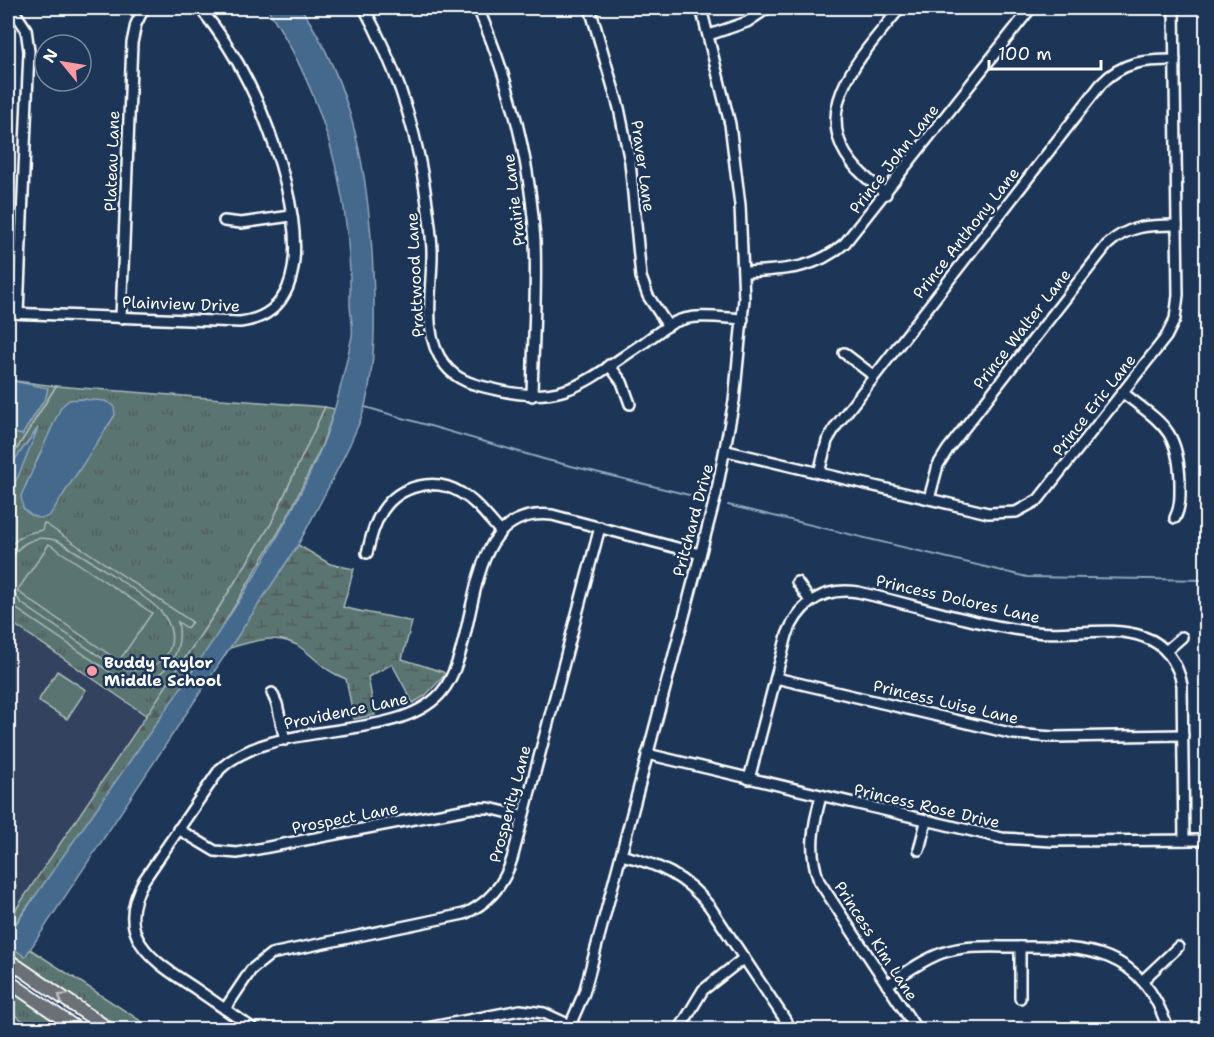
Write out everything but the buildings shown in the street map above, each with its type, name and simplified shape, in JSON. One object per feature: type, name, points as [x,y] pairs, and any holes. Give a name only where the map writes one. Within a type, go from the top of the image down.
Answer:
[{"type":"main road","points":[[8,960],[110,1029]]},
{"type":"main road","points":[[8,981],[79,1029]]},
{"type":"street","points":[[12,8],[26,29],[29,51],[13,313]]},
{"type":"street","name":"Plateau Lane","points":[[121,318],[132,43],[136,24],[144,8]]},
{"type":"street","name":"Plainview Drive","points":[[13,313],[234,323],[263,315],[282,300],[291,284],[295,256],[291,216],[276,151],[257,102],[238,64],[200,8]]},
{"type":"street","name":"Prattwood Lane","points":[[364,8],[397,80],[418,149],[431,236],[430,326],[435,348],[446,367],[463,380],[513,394],[555,395],[577,387],[668,326],[689,318],[743,319]]},
{"type":"street","name":"Prairie Lane","points":[[478,8],[508,87],[527,172],[535,246],[531,396]]},
{"type":"street","name":"Praver Lane","points":[[590,8],[617,97],[630,162],[641,277],[648,296],[668,326]]},
{"type":"street","name":"Pritchard Drive","points":[[569,1027],[584,993],[727,451],[743,319],[744,272],[739,189],[730,124],[709,35],[700,8]]},
{"type":"street","points":[[709,35],[747,22],[768,8]]},
{"type":"street","points":[[886,194],[848,158],[838,135],[836,108],[846,78],[900,8]]},
{"type":"street","name":"Prince John Lane","points":[[744,272],[792,269],[824,258],[850,239],[1031,8]]},
{"type":"street","name":"Prince Eric Lane","points":[[727,451],[993,514],[1010,513],[1027,507],[1048,488],[1166,337],[1175,319],[1178,295],[1174,8]]},
{"type":"street","name":"Prince Anthony Lane","points":[[819,473],[832,431],[1101,84],[1117,70],[1134,62],[1175,60]]},
{"type":"street","points":[[224,221],[241,223],[291,216]]},
{"type":"street","name":"Prince Walter Lane","points":[[929,499],[937,469],[945,453],[1107,245],[1133,228],[1177,225]]},
{"type":"street","points":[[844,353],[874,376]]},
{"type":"street","points":[[609,365],[622,382],[630,404]]},
{"type":"street","points":[[1122,392],[1160,421],[1175,442],[1179,456],[1180,498],[1175,518]]},
{"type":"street","points":[[367,553],[376,522],[387,504],[403,492],[422,486],[440,485],[462,494],[500,531],[517,520],[537,514],[552,515],[700,554]]},
{"type":"street","name":"Prosperity Lane","points":[[225,1009],[254,967],[278,952],[452,917],[476,908],[495,892],[506,875],[600,527]]},
{"type":"street","name":"Providence Lane","points":[[255,1029],[154,961],[140,944],[135,931],[133,914],[137,894],[213,777],[227,763],[257,746],[397,718],[414,712],[434,700],[454,671],[485,556],[500,531]]},
{"type":"street","points":[[749,779],[790,628],[810,601],[797,582]]},
{"type":"street","name":"Princess Dolores Lane","points":[[810,601],[837,591],[858,592],[1026,631],[1136,634],[1151,640],[1166,651]]},
{"type":"street","points":[[1182,637],[1166,651],[1181,680],[1184,840]]},
{"type":"street","name":"Princess Luise Lane","points":[[776,678],[1014,734],[1053,737],[1183,735]]},
{"type":"street","points":[[272,693],[279,708],[285,740]]},
{"type":"street","name":"Princess Rose Drive","points":[[647,754],[990,836],[1026,841],[1206,840]]},
{"type":"street","name":"Princess Kim Lane","points":[[820,796],[812,836],[816,874],[825,893],[917,1029]]},
{"type":"street","name":"Prospect Lane","points":[[178,829],[215,851],[237,853],[478,808],[522,816]]},
{"type":"street","points":[[919,850],[926,822]]},
{"type":"street","points":[[621,855],[656,865],[690,885],[710,907],[792,1029]]},
{"type":"street","points":[[887,985],[929,959],[945,952],[971,947],[1065,946],[1087,949],[1115,961],[1142,981],[1158,1004],[1168,1029]]},
{"type":"street","points":[[1142,981],[1178,946]]},
{"type":"street","points":[[1020,947],[1020,998]]},
{"type":"street","points":[[679,1029],[698,994],[744,958]]},
{"type":"street","points":[[416,1029],[520,1010],[544,1013],[569,1027]]},
{"type":"shaded area","points":[[267,8],[301,8],[334,69],[355,134],[368,201],[374,288],[373,356],[365,406],[344,457],[298,545],[25,957],[8,944],[9,934],[245,592],[287,520],[305,483],[327,433],[339,392],[352,331],[346,222],[340,184],[319,111],[287,41]]},
{"type":"shaded area","points":[[8,380],[48,388],[46,397],[22,435],[8,431]]},
{"type":"shaded area","name":"Buddy Taylor Middle School","points":[[56,386],[325,407],[220,606],[8,921],[8,463]]},
{"type":"shaded area","points":[[69,400],[105,401],[114,406],[115,415],[50,515],[43,518],[36,517],[23,508],[21,496],[61,407]]},
{"type":"shaded area","points":[[38,428],[18,477],[11,487],[8,505],[8,469]]},
{"type":"shaded area","points":[[8,877],[14,881],[16,887],[8,903]]},
{"type":"green space","points":[[8,380],[56,386],[8,463]]},
{"type":"green space","name":"Buddy Taylor Middle School","points":[[56,386],[325,407],[271,524],[147,716],[8,620],[8,463]]},
{"type":"green space","points":[[325,407],[335,409],[321,447],[288,516],[212,644],[73,845],[8,933],[8,921],[220,606],[271,524]]},
{"type":"green space","points":[[44,523],[192,622],[187,628],[178,622],[177,648],[173,659],[165,669],[145,680],[132,681],[119,678],[8,603],[8,573],[10,587],[21,603],[111,664],[125,669],[139,670],[151,667],[168,651],[172,640],[170,628],[163,614],[156,607],[114,576],[58,541],[41,538],[26,543],[14,554],[8,571],[9,546],[25,534],[42,530]]},
{"type":"green space","points":[[49,544],[152,613],[119,661],[17,591]]},
{"type":"green space","points":[[298,545],[330,564],[354,569],[343,607],[412,622],[402,659],[443,672],[445,675],[425,696],[413,703],[392,664],[368,677],[375,715],[354,719],[346,679],[328,670],[295,644],[266,639],[227,649]]},
{"type":"green space","points":[[57,671],[86,690],[67,719],[38,701]]},
{"type":"green space","points":[[8,944],[25,956],[30,949],[153,1029],[117,1029],[8,956]]},
{"type":"green space","points":[[8,986],[72,1029],[34,1029],[8,1010]]},
{"type":"waterway","points":[[365,407],[547,460],[701,498]]},
{"type":"waterway","points":[[728,505],[1027,577],[1206,580]]},
{"type":"place","name":"Buddy Taylor Middle School","points":[[92,671]]}]
